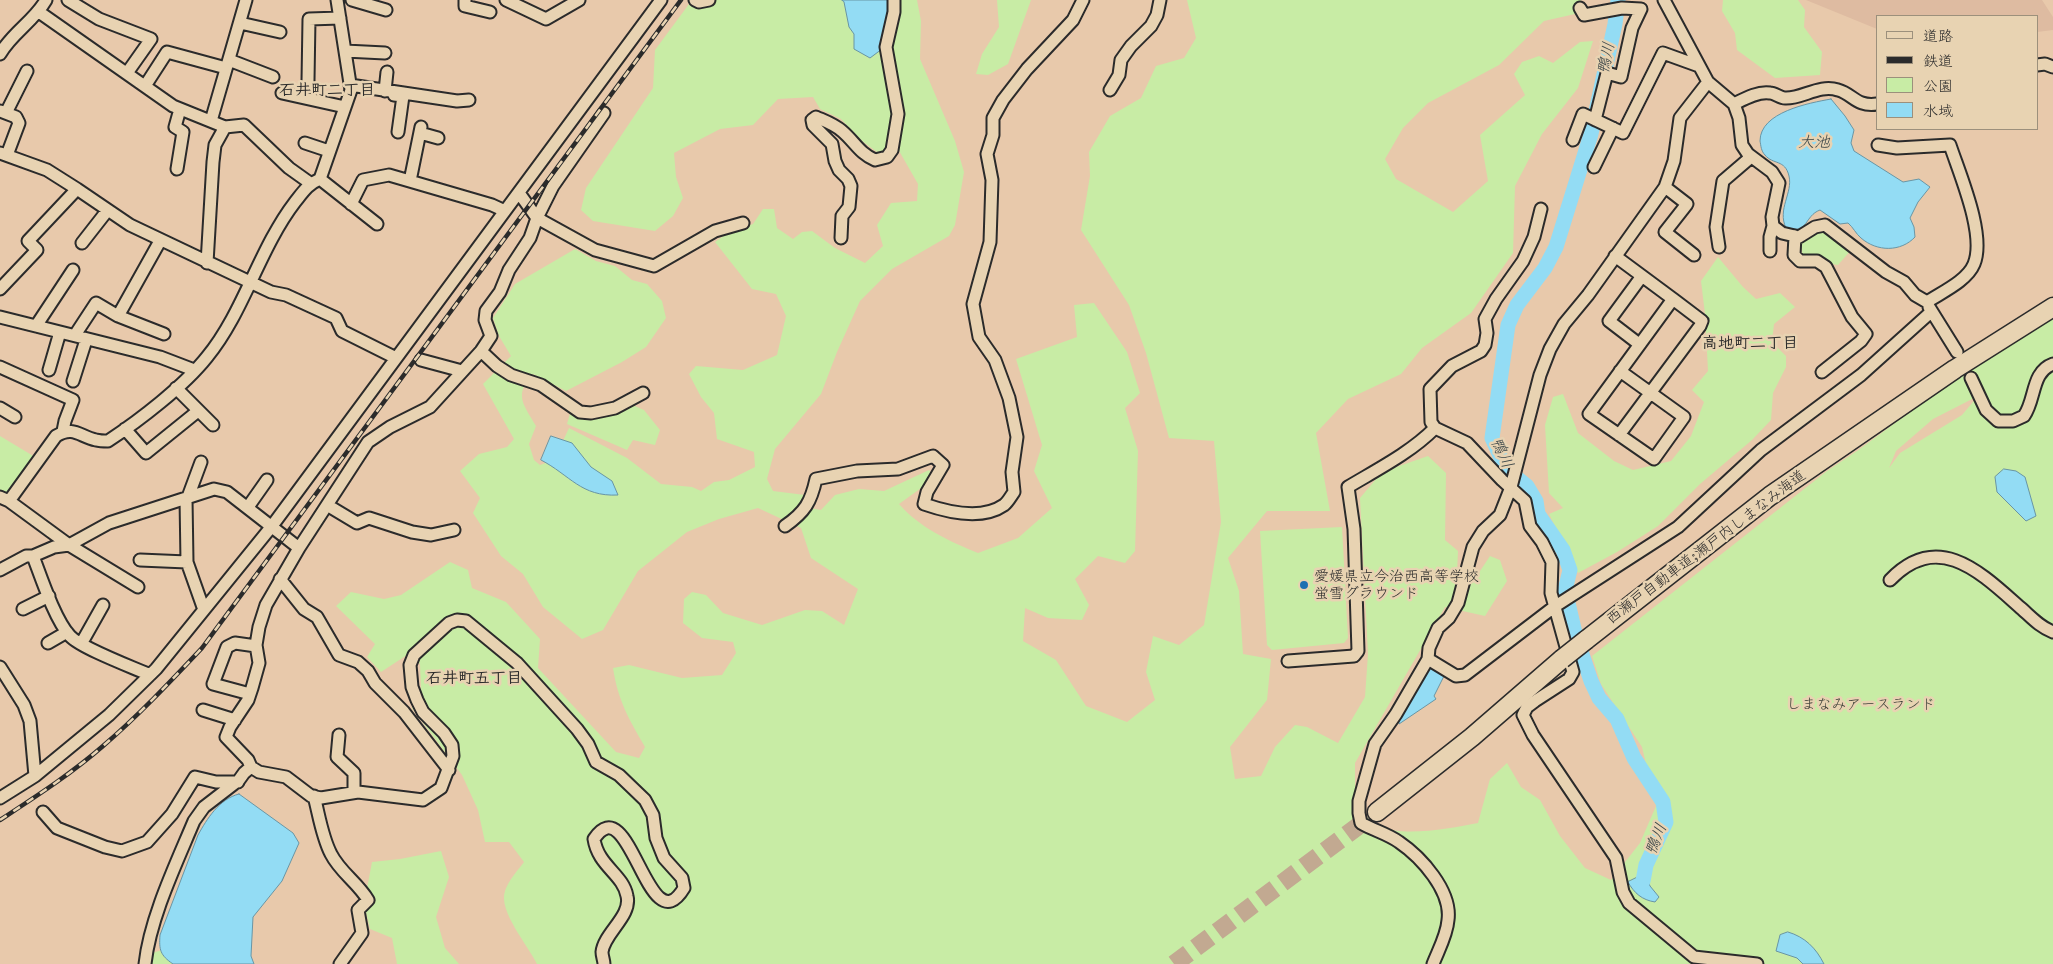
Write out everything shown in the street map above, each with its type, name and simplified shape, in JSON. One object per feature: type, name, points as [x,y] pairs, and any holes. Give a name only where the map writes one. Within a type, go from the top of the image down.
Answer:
[{"type":"highway","name":"西瀬戸自動車道;瀬戸内しまなみ海道","points":[[1377,812],[1472,737],[1562,659],[1770,496],[1955,369],[2053,307]]},
{"type":"street","points":[[0,54],[6,43],[39,12],[46,0]]},
{"type":"street","points":[[68,0],[99,19],[151,39],[127,74]]},
{"type":"street","points":[[63,431],[76,432],[95,440],[108,441],[125,430],[176,388],[207,358],[225,332],[282,218],[315,181],[329,151],[351,90],[337,0]]},
{"type":"street","points":[[352,0],[386,10]]},
{"type":"street","points":[[465,0],[465,6],[490,12]]},
{"type":"street","points":[[506,0],[546,19],[580,0]]},
{"type":"street","points":[[0,798],[35,776],[109,715],[150,675],[204,610],[272,526],[661,0]]},
{"type":"street","points":[[695,0],[699,2],[709,0]]},
{"type":"street","points":[[841,238],[842,216],[849,207],[851,186],[848,179],[839,170],[835,161],[832,144],[813,125],[812,120],[816,118],[841,130],[858,150],[875,160],[887,157],[892,150],[898,114],[886,47],[894,12],[894,0]]},
{"type":"street","points":[[785,526],[800,516],[812,497],[816,479],[857,471],[898,469],[933,456],[943,465],[927,492],[924,504],[952,513],[983,513],[1005,504],[1014,492],[1012,472],[1017,437],[1009,398],[995,360],[979,337],[973,304],[990,242],[992,180],[987,154],[993,135],[993,118],[1003,100],[1027,69],[1073,20],[1083,0]]},
{"type":"street","points":[[1110,90],[1119,75],[1122,60],[1131,46],[1151,26],[1157,15],[1160,0]]},
{"type":"street","points":[[1664,0],[1708,82],[1734,104],[1739,118],[1742,145],[1751,157],[1772,172],[1779,183],[1772,217],[1774,226],[1770,237],[1770,251]]},
{"type":"street","points":[[211,120],[240,23],[243,1]]},
{"type":"street","points":[[1580,8],[1584,15],[1622,8],[1643,10],[1632,28],[1621,77],[1607,73],[1595,120]]},
{"type":"street","points":[[39,12],[173,106],[225,127],[244,125],[289,168],[315,181],[351,204],[377,224]]},
{"type":"street","points":[[308,81],[309,19],[340,18]]},
{"type":"street","points":[[240,23],[280,32]]},
{"type":"street","points":[[345,51],[384,53]]},
{"type":"street","points":[[146,86],[168,52],[227,64],[273,77]]},
{"type":"street","points":[[1594,167],[1663,53],[1699,66]]},
{"type":"street","points":[[2038,65],[2045,64],[2053,67]]},
{"type":"street","points":[[27,71],[3,112],[16,117],[19,123],[4,154],[47,170],[130,225],[160,241],[271,292],[286,296],[336,318],[342,331],[396,358]]},
{"type":"street","points":[[387,72],[388,94],[403,96],[398,132]]},
{"type":"street","points":[[1433,964],[1448,923],[1449,914],[1436,877],[1414,854],[1398,841],[1361,822],[1359,801],[1375,744],[1396,714],[1428,659],[1433,638],[1458,603],[1473,546],[1483,531],[1500,515],[1511,486],[1540,375],[1550,349],[1564,324],[1588,295],[1665,187],[1674,161],[1680,118],[1708,82]]},
{"type":"street","points":[[350,86],[458,101],[469,100]]},
{"type":"street","points":[[1734,104],[1748,97],[1769,92],[1784,98],[1826,88],[1839,90],[1855,101],[1870,105],[1876,104]]},
{"type":"street","points":[[282,93],[345,107]]},
{"type":"street","points":[[177,170],[183,132],[175,127],[180,109]]},
{"type":"street","points":[[604,113],[562,171],[536,218],[530,238],[510,270],[500,292],[486,311],[485,320],[491,336],[481,351],[430,407],[390,427],[368,442],[280,579],[266,605],[259,627],[256,646],[259,663],[250,694],[226,737],[248,760],[251,767],[259,772],[286,777],[320,798],[354,792],[423,800],[440,788],[449,770],[453,756],[452,745],[444,733],[423,712],[412,688],[410,665],[414,655],[449,623],[457,620],[466,621],[516,663],[577,729],[588,744],[596,762],[619,775],[645,800],[652,815],[656,838],[664,858],[682,878],[684,888],[680,896],[670,901],[660,899],[651,890],[623,835],[614,829],[607,828],[598,832],[594,839],[600,858],[622,884],[628,896],[626,909],[602,952],[604,964]]},
{"type":"street","points":[[1573,140],[1583,114],[1617,130]]},
{"type":"street","points":[[207,263],[215,145],[225,127]]},
{"type":"street","points":[[410,181],[420,130],[438,138]]},
{"type":"street","points":[[305,143],[329,151]]},
{"type":"street","points":[[1428,659],[1456,676],[1465,675],[1554,607],[1678,527],[1761,450],[1861,375],[1929,307],[1963,278],[1974,265],[1978,245],[1971,205],[1950,146],[1897,148],[1878,145]]},
{"type":"street","points":[[1719,247],[1716,228],[1723,181],[1751,157]]},
{"type":"street","points":[[351,204],[363,180],[389,175],[492,205],[506,211]]},
{"type":"street","points":[[1665,187],[1687,204],[1665,232],[1694,255]]},
{"type":"street","points":[[0,289],[38,250],[28,241],[77,189]]},
{"type":"street","points":[[519,193],[536,218],[595,250],[654,266],[715,231],[743,223]]},
{"type":"street","points":[[1541,209],[1534,237],[1523,261],[1496,299],[1485,319],[1487,333],[1485,345],[1481,351],[1452,366],[1430,389],[1432,422],[1434,428],[1467,443],[1525,501],[1530,526],[1542,542],[1552,562],[1551,593],[1573,672],[1565,682],[1527,708],[1523,715],[1616,858],[1623,892],[1629,903],[1694,957],[1757,964]]},
{"type":"street","points":[[82,244],[107,210]]},
{"type":"street","points":[[1774,226],[1782,233],[1799,237],[1815,227],[1825,225],[1886,272],[1904,282],[1929,307],[1956,352]]},
{"type":"street","points":[[1795,236],[1794,255],[1800,261],[1817,261],[1826,267],[1852,317],[1866,334],[1861,341],[1822,372]]},
{"type":"street","points":[[118,316],[160,241]]},
{"type":"street","points":[[1615,256],[1702,322],[1619,435]]},
{"type":"street","points":[[36,326],[73,270]]},
{"type":"street","points":[[1639,344],[1609,321],[1642,276]]},
{"type":"street","points":[[1620,371],[1684,418],[1654,459],[1589,414],[1639,344],[1673,299]]},
{"type":"street","points":[[73,381],[80,338],[96,303],[118,316],[164,334]]},
{"type":"street","points":[[0,317],[160,357],[194,370]]},
{"type":"street","points":[[49,370],[60,332]]},
{"type":"street","points":[[481,351],[511,375],[541,385],[580,412],[591,413],[615,408],[643,393]]},
{"type":"street","points":[[421,360],[462,371]]},
{"type":"street","points":[[1971,378],[1986,410],[1998,420],[2012,421],[2024,416],[2033,398],[2037,378],[2044,367],[2053,364]]},
{"type":"street","points":[[0,367],[73,400],[63,431],[56,436],[4,499],[69,545],[138,587]]},
{"type":"street","points":[[176,388],[213,425]]},
{"type":"street","points":[[0,408],[14,417]]},
{"type":"street","points":[[125,430],[146,453],[198,411]]},
{"type":"street","points":[[1288,661],[1354,656],[1358,651],[1354,529],[1348,487],[1423,440],[1434,428]]},
{"type":"street","points":[[201,462],[187,497],[187,562],[204,610]]},
{"type":"street","points":[[248,507],[267,480]]},
{"type":"street","points":[[0,570],[26,556],[33,556],[54,547],[69,545],[109,522],[214,489],[227,492],[299,548]]},
{"type":"street","points":[[327,505],[357,523],[370,518],[412,532],[430,535],[454,530]]},
{"type":"street","points":[[33,556],[49,596],[71,637],[81,644],[150,675]]},
{"type":"street","points":[[1890,580],[1905,566],[1917,560],[1933,557],[1950,558],[1972,569],[2038,624],[2053,632]]},
{"type":"street","points":[[140,560],[187,562]]},
{"type":"street","points":[[280,579],[304,609],[317,617],[339,655],[358,662],[368,671],[375,683],[404,712],[449,770]]},
{"type":"street","points":[[23,610],[49,596]]},
{"type":"street","points":[[81,644],[104,605]]},
{"type":"street","points":[[48,643],[67,632]]},
{"type":"street","points":[[250,694],[213,684],[227,647],[235,642],[256,646]]},
{"type":"street","points":[[0,667],[24,705],[30,721],[35,776]]},
{"type":"street","points":[[203,710],[235,720]]},
{"type":"street","points":[[339,735],[337,757],[354,773],[354,792]]},
{"type":"street","points":[[145,964],[147,942],[194,821],[204,807],[238,782],[251,767]]},
{"type":"street","points":[[43,812],[57,828],[105,847],[122,851],[147,842],[172,814],[195,777],[216,782],[238,782]]},
{"type":"street","points":[[314,796],[330,853],[340,868],[362,890],[368,900],[358,910],[362,933],[340,964]]},
{"type":"shaded area","points":[[1806,0],[2042,0],[2053,17],[2053,30],[2038,32],[2038,15],[1876,15],[1876,29]]},
{"type":"green space","name":"しまなみアースランド","points":[[692,0],[917,0],[921,21],[920,59],[955,141],[964,172],[955,225],[949,236],[892,269],[860,301],[821,394],[775,449],[767,479],[773,491],[805,495],[810,508],[821,510],[835,495],[859,489],[884,491],[929,470],[935,478],[899,504],[916,520],[946,539],[978,553],[1018,538],[1052,508],[1034,471],[1042,445],[1016,359],[1077,337],[1074,305],[1094,303],[1127,352],[1140,393],[1125,408],[1138,451],[1135,551],[1125,563],[1098,556],[1075,579],[1089,605],[1082,620],[1048,618],[1025,608],[1023,641],[1056,660],[1086,706],[1127,722],[1155,700],[1146,672],[1153,636],[1179,645],[1204,625],[1221,522],[1214,441],[1169,438],[1146,353],[1129,305],[1081,230],[1090,176],[1089,152],[1110,116],[1141,98],[1156,66],[1184,58],[1196,38],[1187,0],[1581,0],[1575,14],[1544,21],[1499,65],[1428,103],[1403,128],[1385,159],[1396,179],[1453,212],[1488,181],[1480,135],[1525,95],[1514,74],[1522,62],[1539,56],[1553,63],[1580,42],[1593,41],[1578,88],[1542,134],[1515,186],[1513,253],[1471,313],[1422,348],[1401,374],[1348,399],[1316,433],[1330,511],[1267,511],[1228,558],[1239,591],[1243,654],[1271,659],[1267,700],[1230,747],[1235,779],[1261,776],[1275,747],[1295,725],[1307,727],[1338,743],[1365,697],[1368,654],[1360,498],[1382,472],[1428,456],[1446,473],[1445,540],[1458,551],[1457,573],[1478,574],[1490,556],[1500,560],[1507,581],[1485,616],[1445,607],[1355,763],[1355,803],[1373,823],[1391,830],[1429,831],[1478,823],[1490,779],[1507,763],[1521,787],[1540,800],[1560,836],[1585,868],[1611,880],[1640,843],[1656,806],[1642,747],[1601,684],[1592,656],[1827,471],[1937,392],[2053,315],[2053,964],[537,964],[515,928],[504,899],[508,883],[524,862],[509,842],[485,842],[478,810],[462,775],[412,708],[421,689],[420,664],[407,655],[381,672],[367,657],[375,644],[336,606],[351,592],[384,599],[401,595],[450,562],[468,570],[472,588],[506,602],[540,639],[538,668],[616,752],[639,758],[645,747],[621,700],[613,668],[629,665],[682,678],[722,675],[736,653],[733,642],[702,638],[683,623],[684,599],[692,592],[706,595],[723,613],[762,625],[805,610],[822,611],[844,625],[858,589],[811,558],[801,528],[758,508],[719,519],[687,532],[638,571],[603,630],[582,639],[543,607],[523,574],[501,556],[473,513],[480,498],[460,471],[479,454],[507,447],[514,439],[483,384],[511,356],[499,336],[493,318],[515,284],[575,249],[596,261],[615,266],[632,280],[647,284],[662,301],[666,318],[646,347],[622,362],[566,391],[533,374],[523,388],[522,400],[536,426],[529,444],[534,460],[540,465],[554,460],[569,428],[627,458],[661,484],[692,487],[701,491],[714,482],[729,480],[755,467],[754,452],[717,439],[714,413],[701,397],[689,374],[696,366],[743,370],[777,355],[786,316],[776,294],[752,289],[715,242],[729,232],[753,224],[763,209],[774,209],[777,228],[793,239],[802,232],[812,231],[835,248],[865,263],[883,246],[877,225],[891,203],[917,201],[918,184],[898,149],[877,152],[862,141],[841,119],[820,109],[813,97],[778,99],[753,125],[720,129],[674,153],[676,177],[683,198],[673,216],[655,231],[593,221],[581,210],[586,188],[653,88],[655,50]],"holes":[[[1978,396],[1962,415],[1900,453],[1889,468],[1896,451],[1933,419]]]},
{"type":"green space","points":[[997,0],[1031,0],[1008,64],[988,75],[976,74],[982,54],[999,27]]},
{"type":"green space","points":[[1723,0],[1798,0],[1805,10],[1804,27],[1822,52],[1820,75],[1775,78],[1737,50],[1735,33],[1722,11]]},
{"type":"green space","points":[[1824,227],[1852,249],[1838,265],[1832,264],[1830,267],[1806,258],[1802,254],[1802,240]]},
{"type":"green space","points":[[1718,257],[1743,287],[1756,299],[1780,293],[1795,307],[1774,324],[1772,342],[1786,356],[1786,367],[1773,393],[1771,420],[1752,440],[1700,484],[1658,526],[1617,552],[1578,573],[1549,514],[1563,508],[1549,493],[1545,425],[1553,397],[1563,394],[1578,433],[1614,461],[1633,470],[1671,461],[1691,436],[1704,402],[1692,390],[1708,371],[1701,281]]},
{"type":"green space","points":[[630,404],[644,410],[660,430],[655,445],[633,440],[627,450],[567,424],[571,410]]},
{"type":"green space","points":[[0,436],[35,457],[11,492],[5,495],[0,492]]},
{"type":"green space","name":"愛媛県立今治西高等学校 蛍雪グラウンド","points":[[1342,527],[1348,638],[1344,643],[1272,650],[1267,645],[1260,531]]},
{"type":"green space","points":[[441,851],[449,877],[436,917],[445,948],[459,964],[397,964],[392,938],[370,929],[364,904],[372,862]]},
{"type":"green space","points":[[169,948],[205,964],[151,964],[152,953]]},
{"type":"water","points":[[842,0],[889,0],[882,49],[870,58],[854,49],[854,34],[849,27]]},
{"type":"water","name":"大池","points":[[1831,99],[1854,130],[1851,143],[1854,151],[1903,182],[1919,179],[1930,187],[1918,202],[1910,218],[1914,227],[1915,237],[1909,242],[1896,248],[1874,246],[1861,238],[1848,223],[1840,224],[1820,210],[1811,216],[1803,227],[1799,229],[1786,228],[1783,214],[1789,189],[1789,176],[1785,167],[1768,158],[1763,152],[1760,141],[1762,131],[1768,123],[1787,111],[1799,106]]},
{"type":"water","points":[[551,436],[572,443],[591,467],[612,481],[618,495],[605,495],[585,489],[541,460]]},
{"type":"water","points":[[2004,469],[2016,471],[2025,477],[2036,516],[2026,521],[1997,492],[1995,477]]},
{"type":"water","points":[[1429,662],[1446,672],[1434,696],[1436,699],[1399,724],[1399,714]]},
{"type":"water","points":[[239,794],[293,833],[299,843],[282,881],[253,917],[251,956],[254,964],[173,964],[161,952],[160,935],[198,835],[210,816],[225,800]]},
{"type":"water","points":[[1640,876],[1647,878],[1650,886],[1659,897],[1655,902],[1646,900],[1639,895],[1628,882]]},
{"type":"water","points":[[1788,932],[1800,937],[1809,944],[1824,964],[1803,964],[1797,958],[1776,951],[1780,935]]},
{"type":"waterway","name":"鴨川","points":[[1618,0],[1615,24],[1591,134],[1556,247],[1545,268],[1517,305],[1508,325],[1492,438],[1506,469],[1527,486],[1536,501],[1538,514],[1563,550],[1570,570],[1565,590],[1575,633],[1591,681],[1599,698],[1617,719],[1634,758],[1663,802],[1666,822],[1646,865],[1643,881]]},
{"type":"tunnel","points":[[1174,964],[1377,812]]},
{"type":"railway","points":[[0,820],[66,776],[116,735],[202,648],[681,0]]},
{"type":"place","name":"愛媛県立今治西高等学校 蛍雪グラウンド","points":[[1304,585]]},
{"type":"district","name":"石井町二丁目","points":[[327,90]]},
{"type":"district","name":"高地町二丁目","points":[[1750,343]]},
{"type":"district","name":"石井町五丁目","points":[[474,678]]}]
